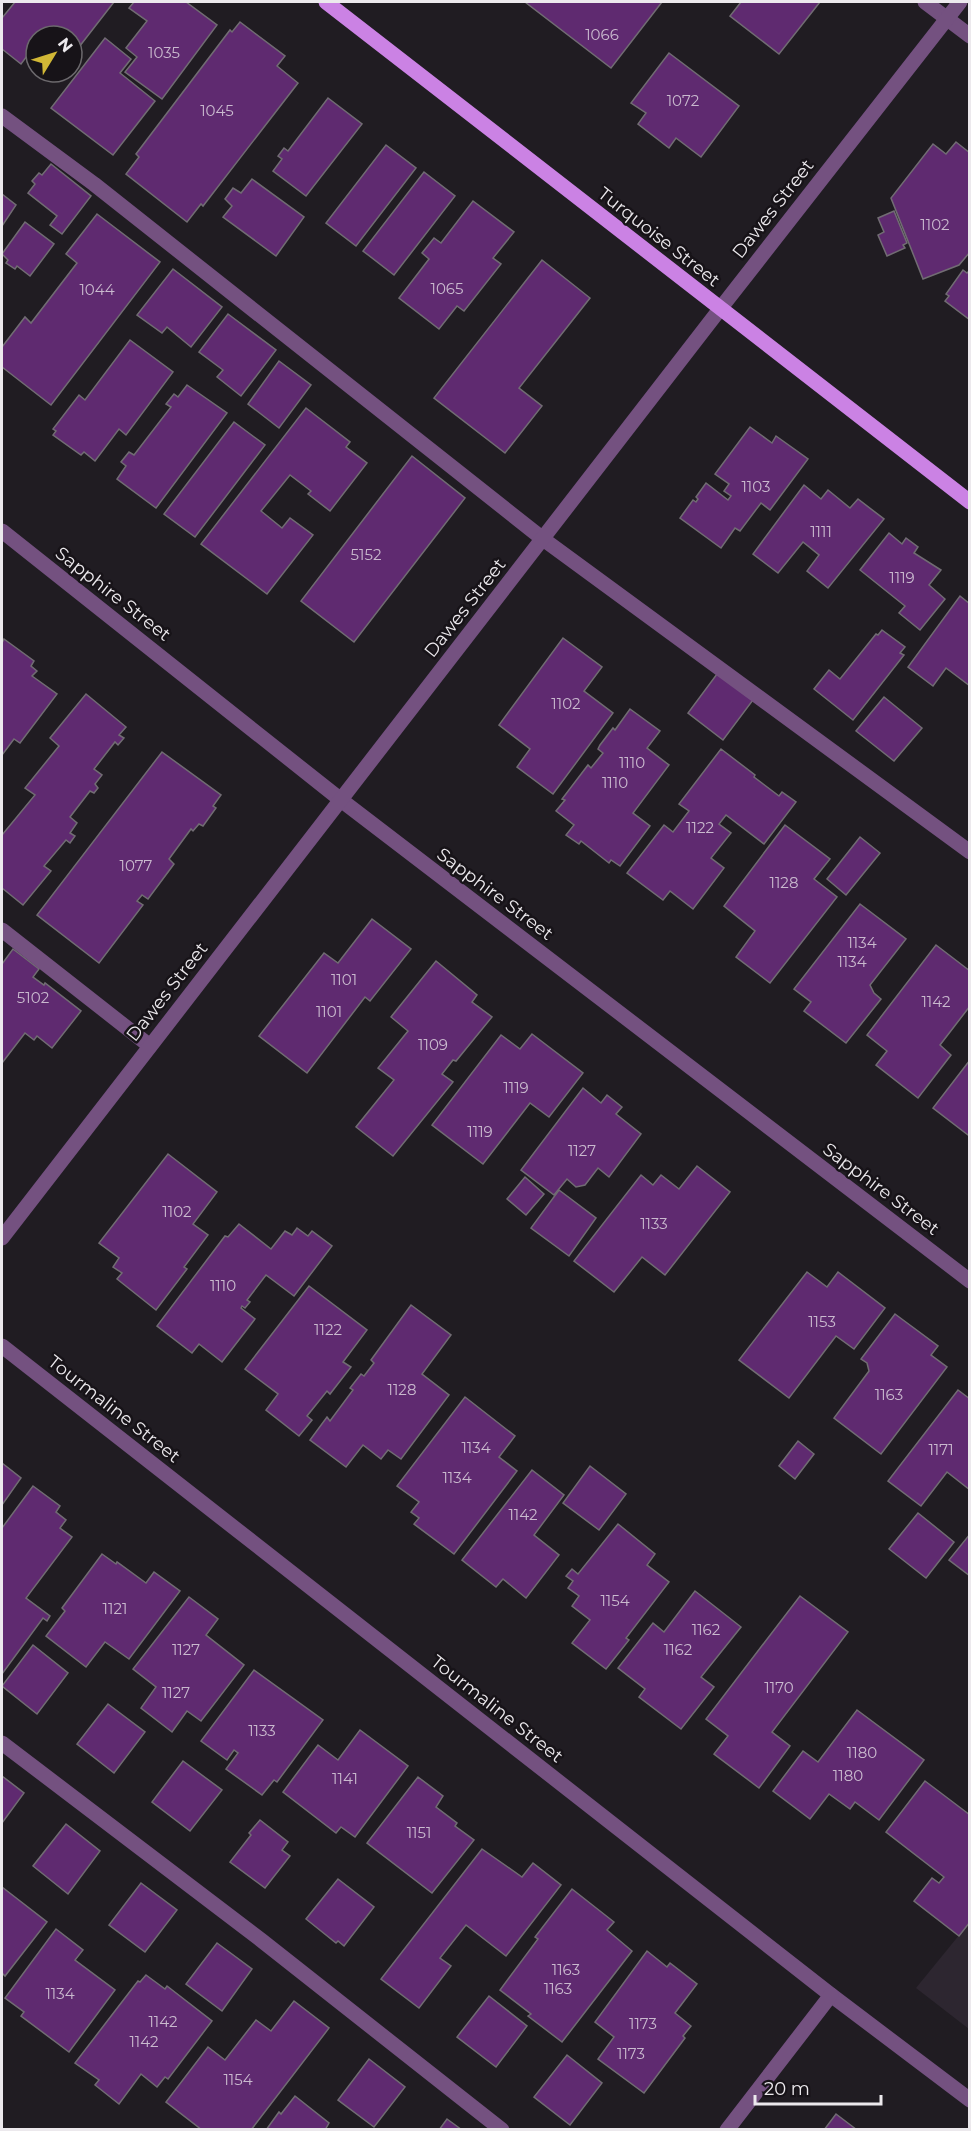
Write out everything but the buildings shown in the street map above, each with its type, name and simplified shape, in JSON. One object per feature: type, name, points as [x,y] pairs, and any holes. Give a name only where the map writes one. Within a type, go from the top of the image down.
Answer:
[{"type":"main road","name":"Turquoise Street","points":[[326,2],[969,502]]},
{"type":"street","points":[[925,2],[969,36]]},
{"type":"street","name":"Dawes Street","points":[[2,1238],[960,2]]},
{"type":"street","points":[[2,116],[94,184],[543,538],[969,852]]},
{"type":"street","name":"Sapphire Street","points":[[2,531],[341,800],[969,1281]]},
{"type":"street","points":[[2,930],[150,1046]]},
{"type":"street","name":"Tourmaline Street","points":[[2,1346],[831,1995],[969,2100]]},
{"type":"street","points":[[2,1743],[261,1940],[502,2130]]},
{"type":"street","points":[[728,2130],[831,1995]]},
{"type":"shaded area","points":[[969,1923],[969,2029],[916,1988]]}]
